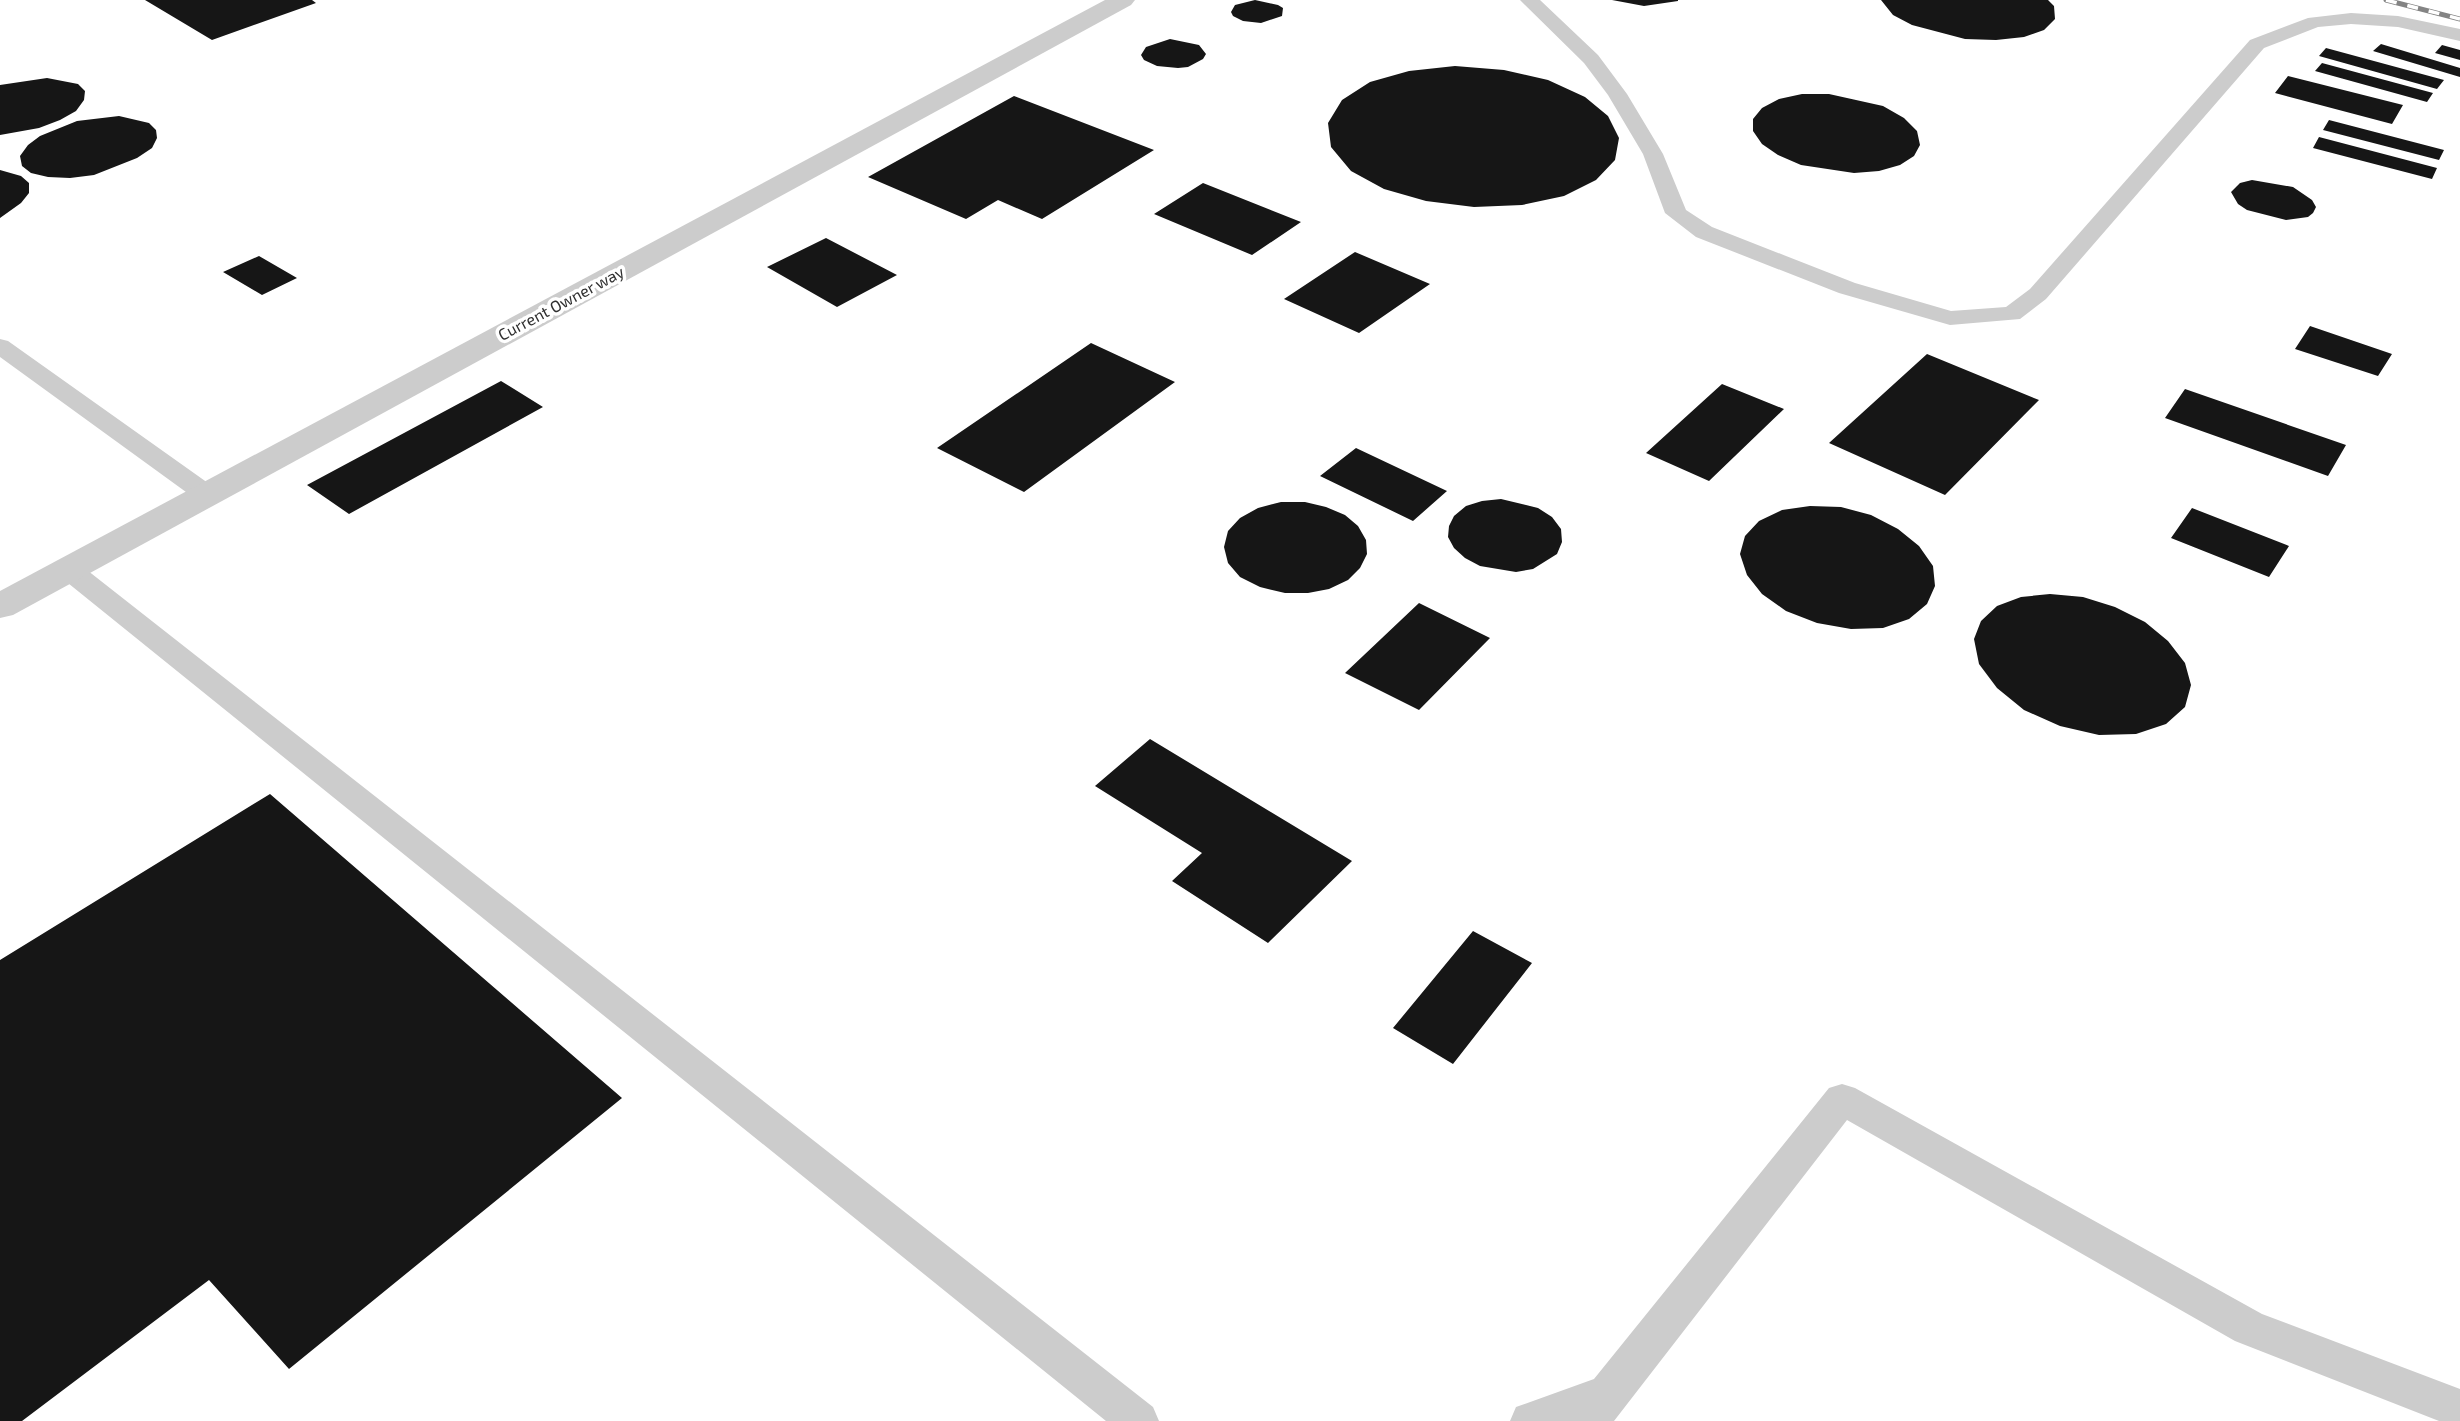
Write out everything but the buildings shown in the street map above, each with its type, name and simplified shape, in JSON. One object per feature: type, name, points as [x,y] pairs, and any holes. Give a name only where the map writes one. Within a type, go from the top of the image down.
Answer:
[{"type":"street","name":"Current Owner way","points":[[0,606],[1123,0]]},
{"type":"lane","points":[[1528,0],[1591,59],[1617,94],[1653,154],[1676,213],[1704,232],[1847,288],[1950,318],[2012,314],[2038,294],[2257,44],[2295,28],[2334,19],[2422,25],[2460,35]]},
{"type":"lane","points":[[0,346],[206,494]]},
{"type":"lane","points":[[68,569],[1138,1421]]},
{"type":"lane","points":[[1531,1421],[1599,1407],[1842,1098],[2249,1328],[2460,1409]]},
{"type":"railway","points":[[2386,0],[2460,19]]}]
